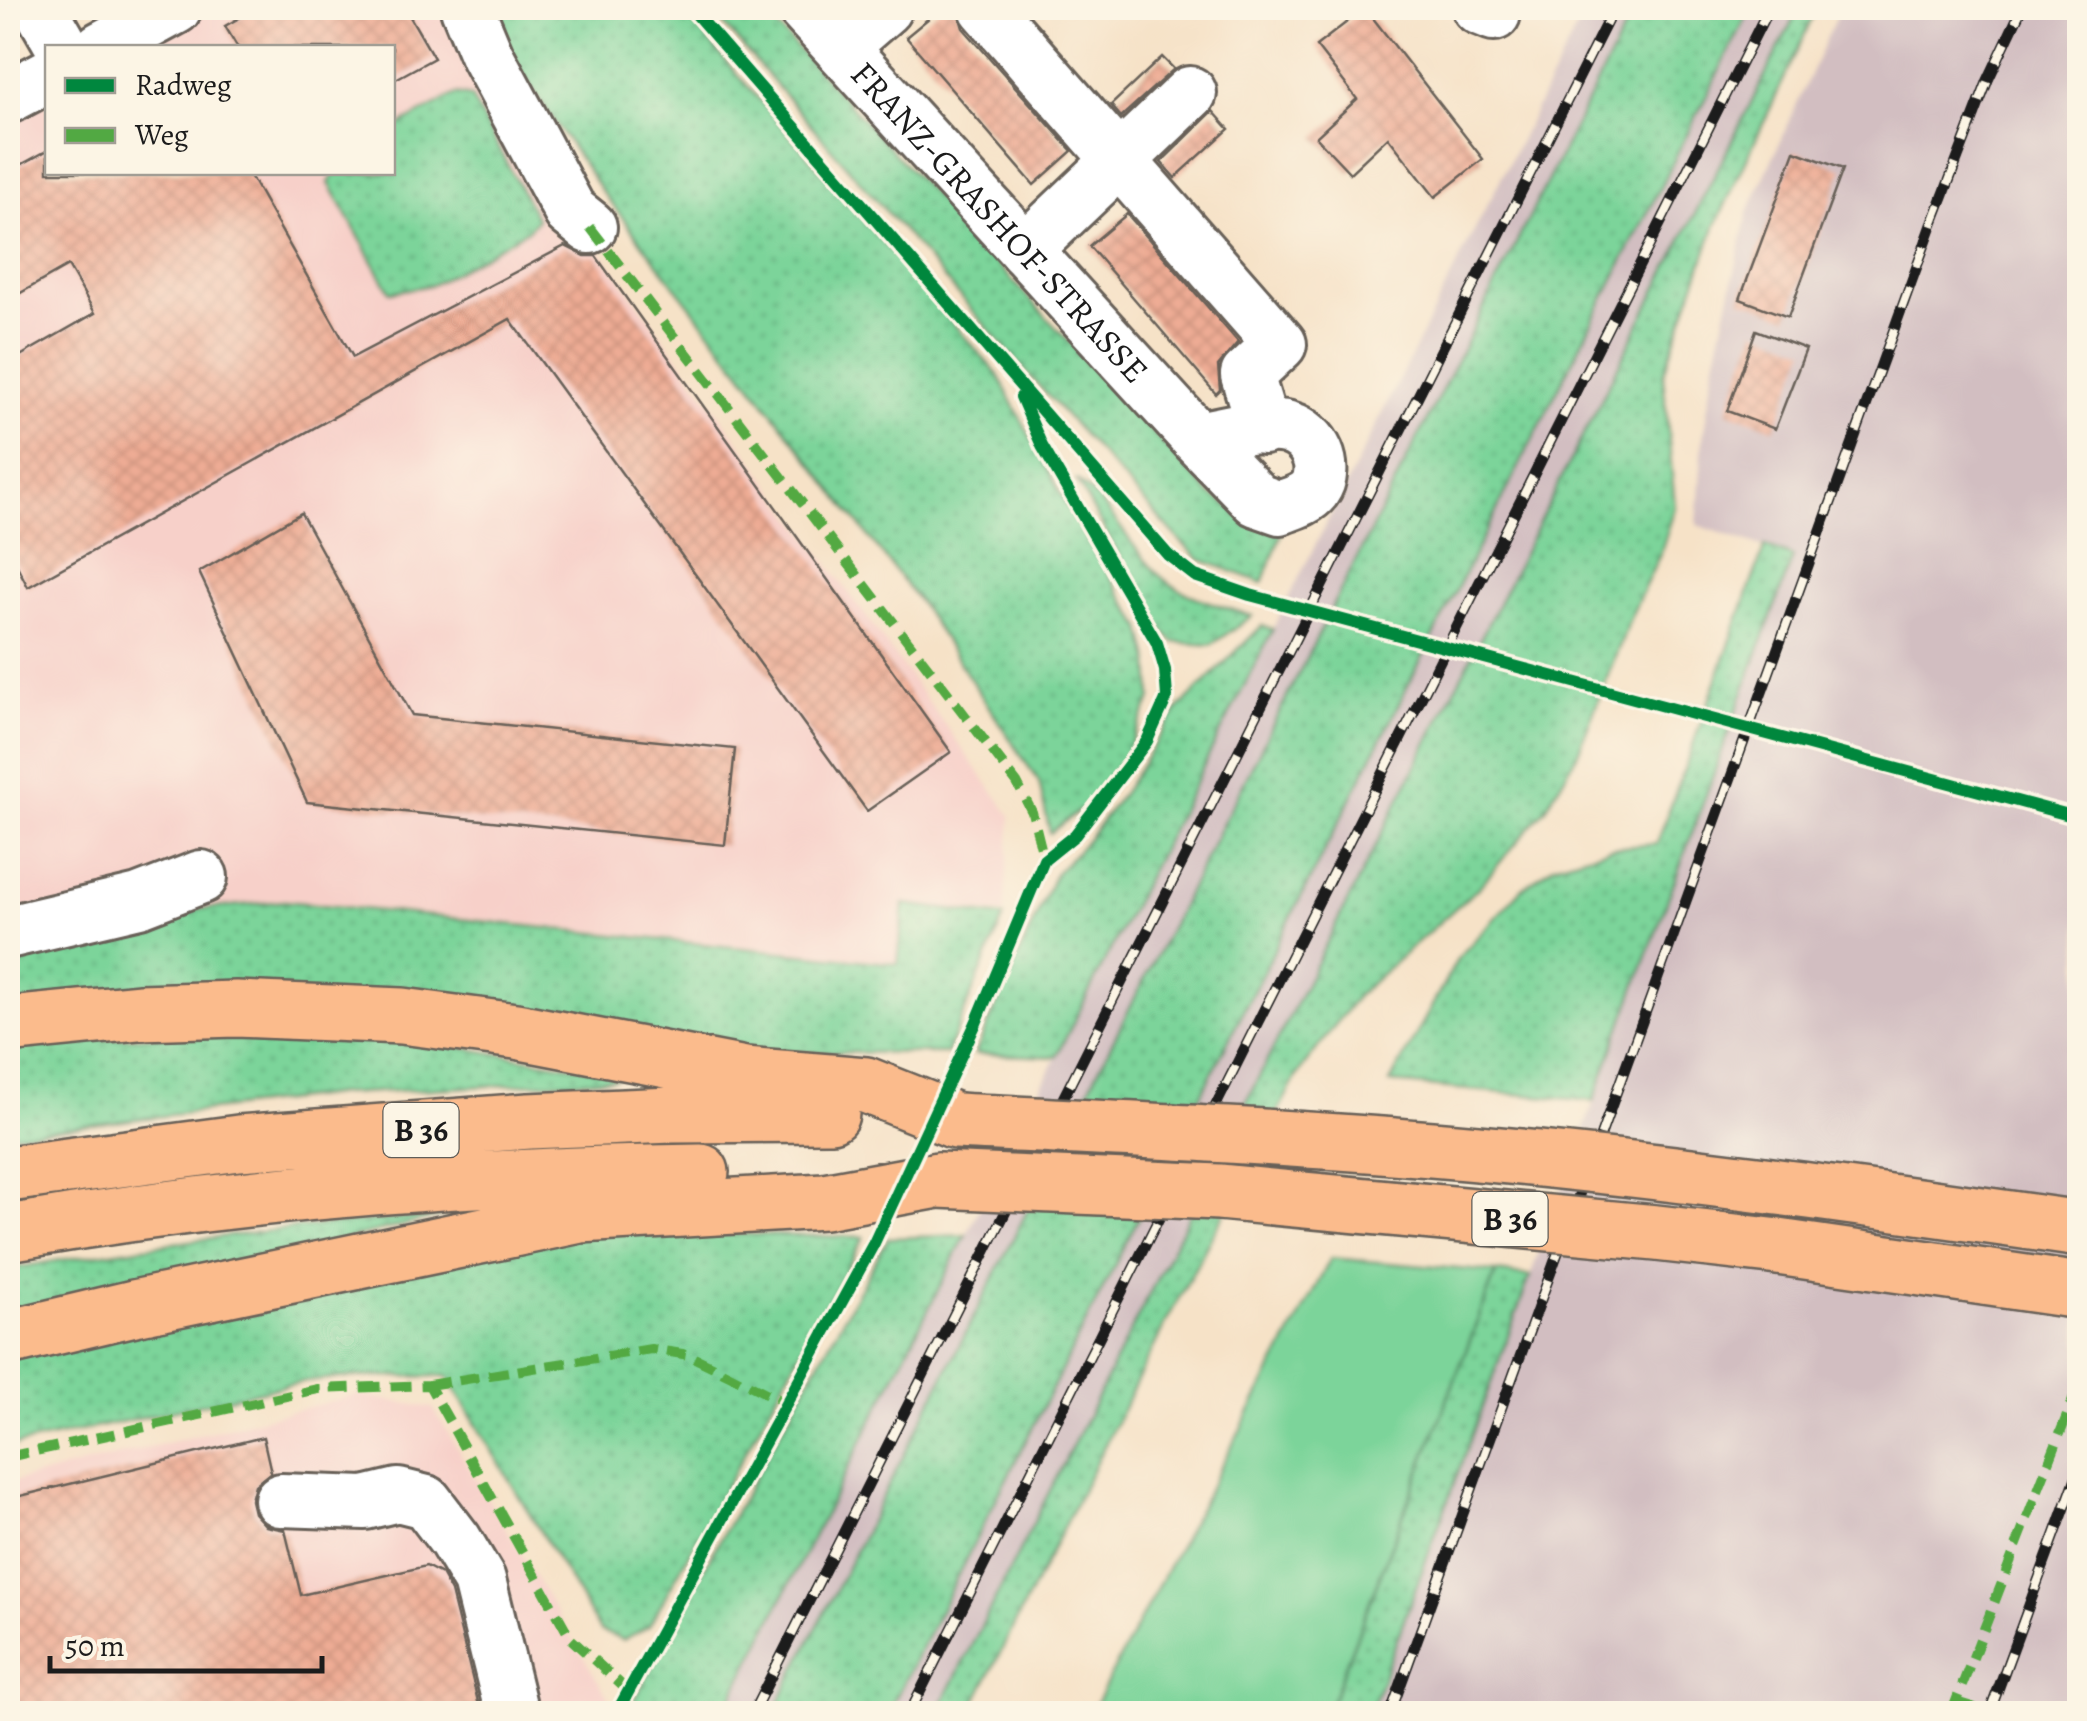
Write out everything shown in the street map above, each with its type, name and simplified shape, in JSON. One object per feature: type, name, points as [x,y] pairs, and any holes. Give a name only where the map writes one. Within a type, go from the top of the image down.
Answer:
[{"type":"highway","points":[[8,1025],[139,1012],[328,1010],[402,1016],[516,1031],[845,1098]]},
{"type":"highway","name":"B 36","points":[[8,1174],[238,1143],[530,1121],[672,1115],[845,1098],[882,1090],[956,1121],[1207,1133],[1436,1150],[1837,1194],[2080,1229]]},
{"type":"highway","name":"B 36","points":[[8,1233],[270,1197],[443,1181],[592,1174],[802,1189],[938,1180],[1219,1192],[1656,1233],[2080,1291]]},
{"type":"highway","points":[[8,1338],[580,1215],[802,1189]]},
{"type":"street","points":[[40,8],[61,45]]},
{"type":"street","points":[[106,45],[174,8]]},
{"type":"street","points":[[467,8],[487,56],[570,211],[590,227]]},
{"type":"street","name":"FRANZ-GRASHOF-STRASSE","points":[[804,8],[1197,438],[1258,500],[1280,508],[1306,498],[1316,487],[1320,470],[1316,449],[1304,434],[1286,426],[1197,438]]},
{"type":"street","points":[[840,46],[885,8]]},
{"type":"street","points":[[986,8],[1280,344],[1247,375],[1262,428]]},
{"type":"street","points":[[8,97],[45,78]]},
{"type":"street","points":[[1026,250],[1190,93]]},
{"type":"street","points":[[8,932],[139,902],[201,877]]},
{"type":"street","points":[[281,1500],[365,1503],[398,1495],[426,1502],[479,1580],[512,1714]]},
{"type":"shaded area","points":[[133,8],[447,8],[586,231],[1011,816],[1004,914],[903,903],[897,962],[285,899],[200,908],[8,958],[8,76],[45,55],[45,175],[395,175],[395,45],[64,45]]},
{"type":"shaded area","points":[[1587,8],[1635,8],[773,1713],[724,1714]]},
{"type":"shaded area","points":[[1751,8],[1799,8],[937,1713],[888,1714]]},
{"type":"shaded area","points":[[1840,8],[2079,8],[2079,1713],[1370,1714],[1793,557],[1697,525],[1703,437],[1714,366],[1748,213]]},
{"type":"shaded area","points":[[357,1395],[433,1408],[609,1699],[602,1714],[8,1714],[8,1483]]},
{"type":"green space","points":[[488,8],[680,8],[998,375],[1067,506],[1142,628],[1150,660],[1152,698],[1126,755],[1084,807],[1050,833],[1039,782],[919,602],[601,190],[502,45]]},
{"type":"green space","points":[[709,8],[760,8],[1211,495],[1283,529],[1263,583],[1199,559],[1179,540],[1017,362]]},
{"type":"green space","points":[[1635,8],[1751,8],[888,1713],[773,1714]]},
{"type":"green space","points":[[1799,8],[1817,8],[1715,227],[1663,375],[1675,507],[1661,552],[1631,616],[1577,755],[1546,808],[1480,886],[1357,996],[1298,1074],[1169,1317],[970,1713],[937,1714]]},
{"type":"green space","points":[[456,94],[471,97],[537,219],[529,229],[432,285],[390,292],[329,183],[334,175],[395,175],[395,128]]},
{"type":"green space","points":[[1076,480],[1102,504],[1165,580],[1196,597],[1252,616],[1211,645],[1173,642],[1158,624]]},
{"type":"green space","points":[[1765,546],[1793,557],[1594,1101],[1390,1083],[1458,958],[1523,888],[1554,865],[1611,848],[1657,844]]},
{"type":"green space","points":[[1262,626],[1273,629],[1056,1057],[975,1054],[1055,874],[1088,839],[1124,791],[1178,709]]},
{"type":"green space","points":[[285,901],[898,964],[904,904],[1004,917],[947,1053],[778,1052],[8,1005],[8,961],[200,909]]},
{"type":"green space","points":[[347,1029],[628,1075],[613,1079],[341,1094],[8,1135],[8,1042]]},
{"type":"green space","points":[[447,1215],[8,1320],[8,1269],[226,1236]]},
{"type":"green space","points":[[596,1231],[864,1237],[649,1626],[623,1640],[600,1631],[447,1376],[349,1377],[302,1382],[8,1447],[8,1354]]},
{"type":"green space","points":[[966,1235],[724,1713],[628,1713],[691,1591],[888,1238]]},
{"type":"green space","points":[[1331,1258],[1496,1272],[1327,1713],[1091,1713]]},
{"type":"green space","points":[[1496,1272],[1530,1276],[1370,1713],[1327,1714]]},
{"type":"building","points":[[257,8],[405,8],[434,58],[395,79],[395,45],[236,45],[225,26]]},
{"type":"building","points":[[941,8],[957,8],[963,28],[1072,151],[1034,185],[906,37]]},
{"type":"building","points":[[1365,8],[1483,159],[1435,197],[1388,137],[1350,173],[1316,137],[1357,99],[1316,46]]},
{"type":"building","points":[[1162,57],[1174,69],[1121,117],[1111,105]]},
{"type":"building","points":[[1213,111],[1229,129],[1175,178],[1161,162]]},
{"type":"building","points":[[1795,151],[1843,169],[1788,317],[1740,299]]},
{"type":"building","points":[[45,152],[45,175],[250,175],[353,357],[565,246],[585,256],[596,256],[951,752],[867,811],[510,319],[28,587],[8,548],[8,363],[95,313],[68,266],[8,300],[8,172]]},
{"type":"building","points":[[1127,214],[1238,342],[1218,366],[1220,390],[1216,394],[1089,246]]},
{"type":"building","points":[[1756,330],[1806,349],[1775,429],[1727,411]]},
{"type":"building","points":[[301,513],[412,715],[735,749],[725,845],[307,802],[199,572]]},
{"type":"building","points":[[263,1437],[271,1472],[255,1485],[251,1500],[254,1513],[266,1526],[285,1530],[301,1595],[426,1566],[441,1574],[451,1592],[481,1714],[8,1714],[8,1499]]},
{"type":"railway","points":[[752,1714],[1614,8]]},
{"type":"railway","points":[[909,1714],[1769,8]]},
{"type":"railway","points":[[1390,1714],[1932,225],[1988,80],[2022,8]]},
{"type":"railway","points":[[1989,1714],[2080,1467]]},
{"type":"marked path","points":[[590,227],[1017,783],[1032,812],[1044,860]]},
{"type":"marked path","points":[[429,1385],[651,1349],[689,1355],[784,1402]]},
{"type":"marked path","points":[[1951,1714],[2080,1382]]},
{"type":"marked path","points":[[8,1457],[318,1389],[429,1385],[571,1639],[628,1691]]},
{"type":"marked path","points":[[1956,1702],[1994,1714]]},
{"type":"cycle path","points":[[691,8],[1168,555],[1195,576],[1250,595],[2080,818]]},
{"type":"cycle path","points":[[616,1714],[874,1243],[976,1023],[1044,860],[1075,835],[1147,741],[1167,697],[1157,643],[1042,446],[1021,397]]}]
